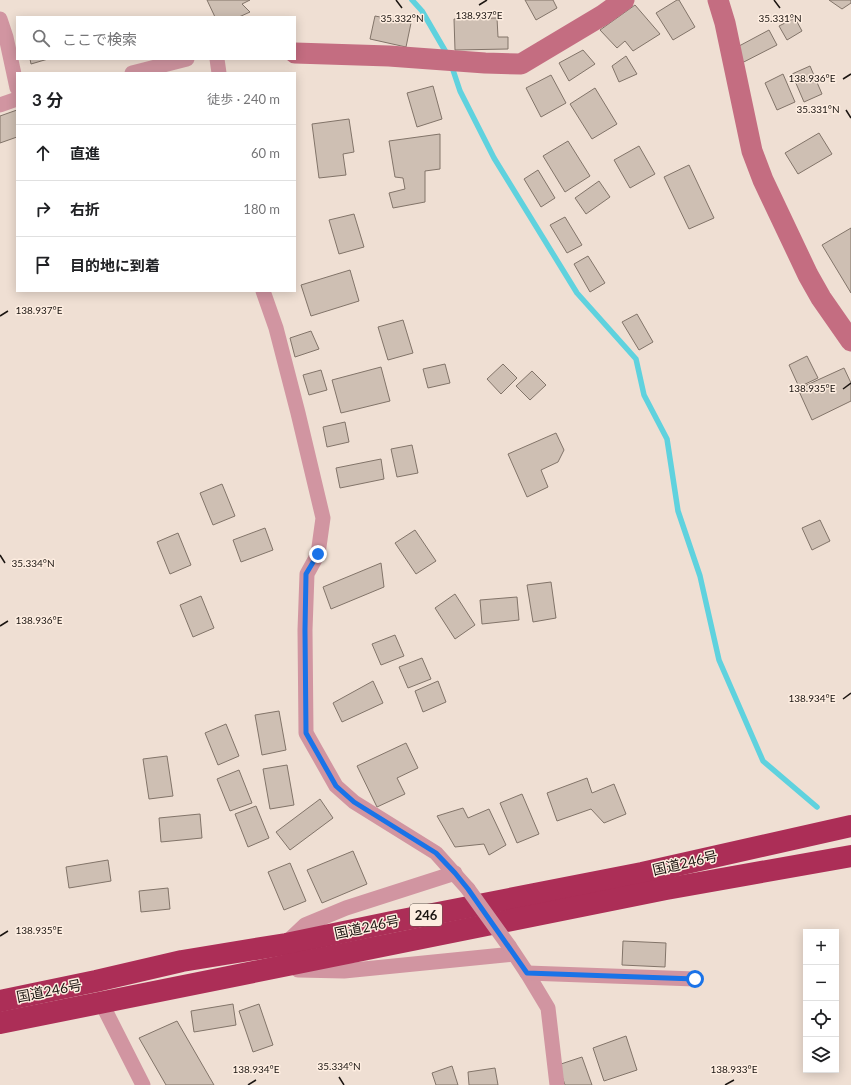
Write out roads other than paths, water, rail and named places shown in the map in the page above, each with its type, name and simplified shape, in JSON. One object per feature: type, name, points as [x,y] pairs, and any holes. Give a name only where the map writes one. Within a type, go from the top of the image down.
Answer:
[{"type":"highway","name":"国道246号","points":[[0,1001],[182,962],[286,944],[642,873],[851,826]]},
{"type":"highway","name":"国道246号","points":[[0,1023],[270,970],[666,889],[851,856]]},
{"type":"street","points":[[296,53],[389,56],[521,64],[603,15],[624,0]]},
{"type":"street","points":[[718,0],[725,23],[752,151],[763,180],[808,275],[821,298],[851,341]]},
{"type":"street","points":[[0,20],[6,37],[16,83]]},
{"type":"street","points":[[136,72],[183,60]]},
{"type":"street","points":[[217,60],[219,72]]},
{"type":"street","points":[[0,105],[16,99]]},
{"type":"street","points":[[263,292],[276,328],[323,518],[318,554],[306,574],[306,733],[336,786],[354,802],[436,853],[468,889],[512,950],[548,1008],[557,1085]]},
{"type":"street","points":[[286,944],[305,925],[346,908],[455,873]]},
{"type":"street","points":[[270,970],[344,971],[512,950]]},
{"type":"street","points":[[527,973],[695,979]]},
{"type":"street","points":[[101,1002],[143,1085]]},
{"type":"waterway","points":[[412,0],[422,11],[447,54]]},
{"type":"waterway","points":[[451,64],[460,91],[494,158],[577,293],[636,359],[644,395],[667,439],[678,511],[700,576],[719,660],[763,761],[817,807]]}]
